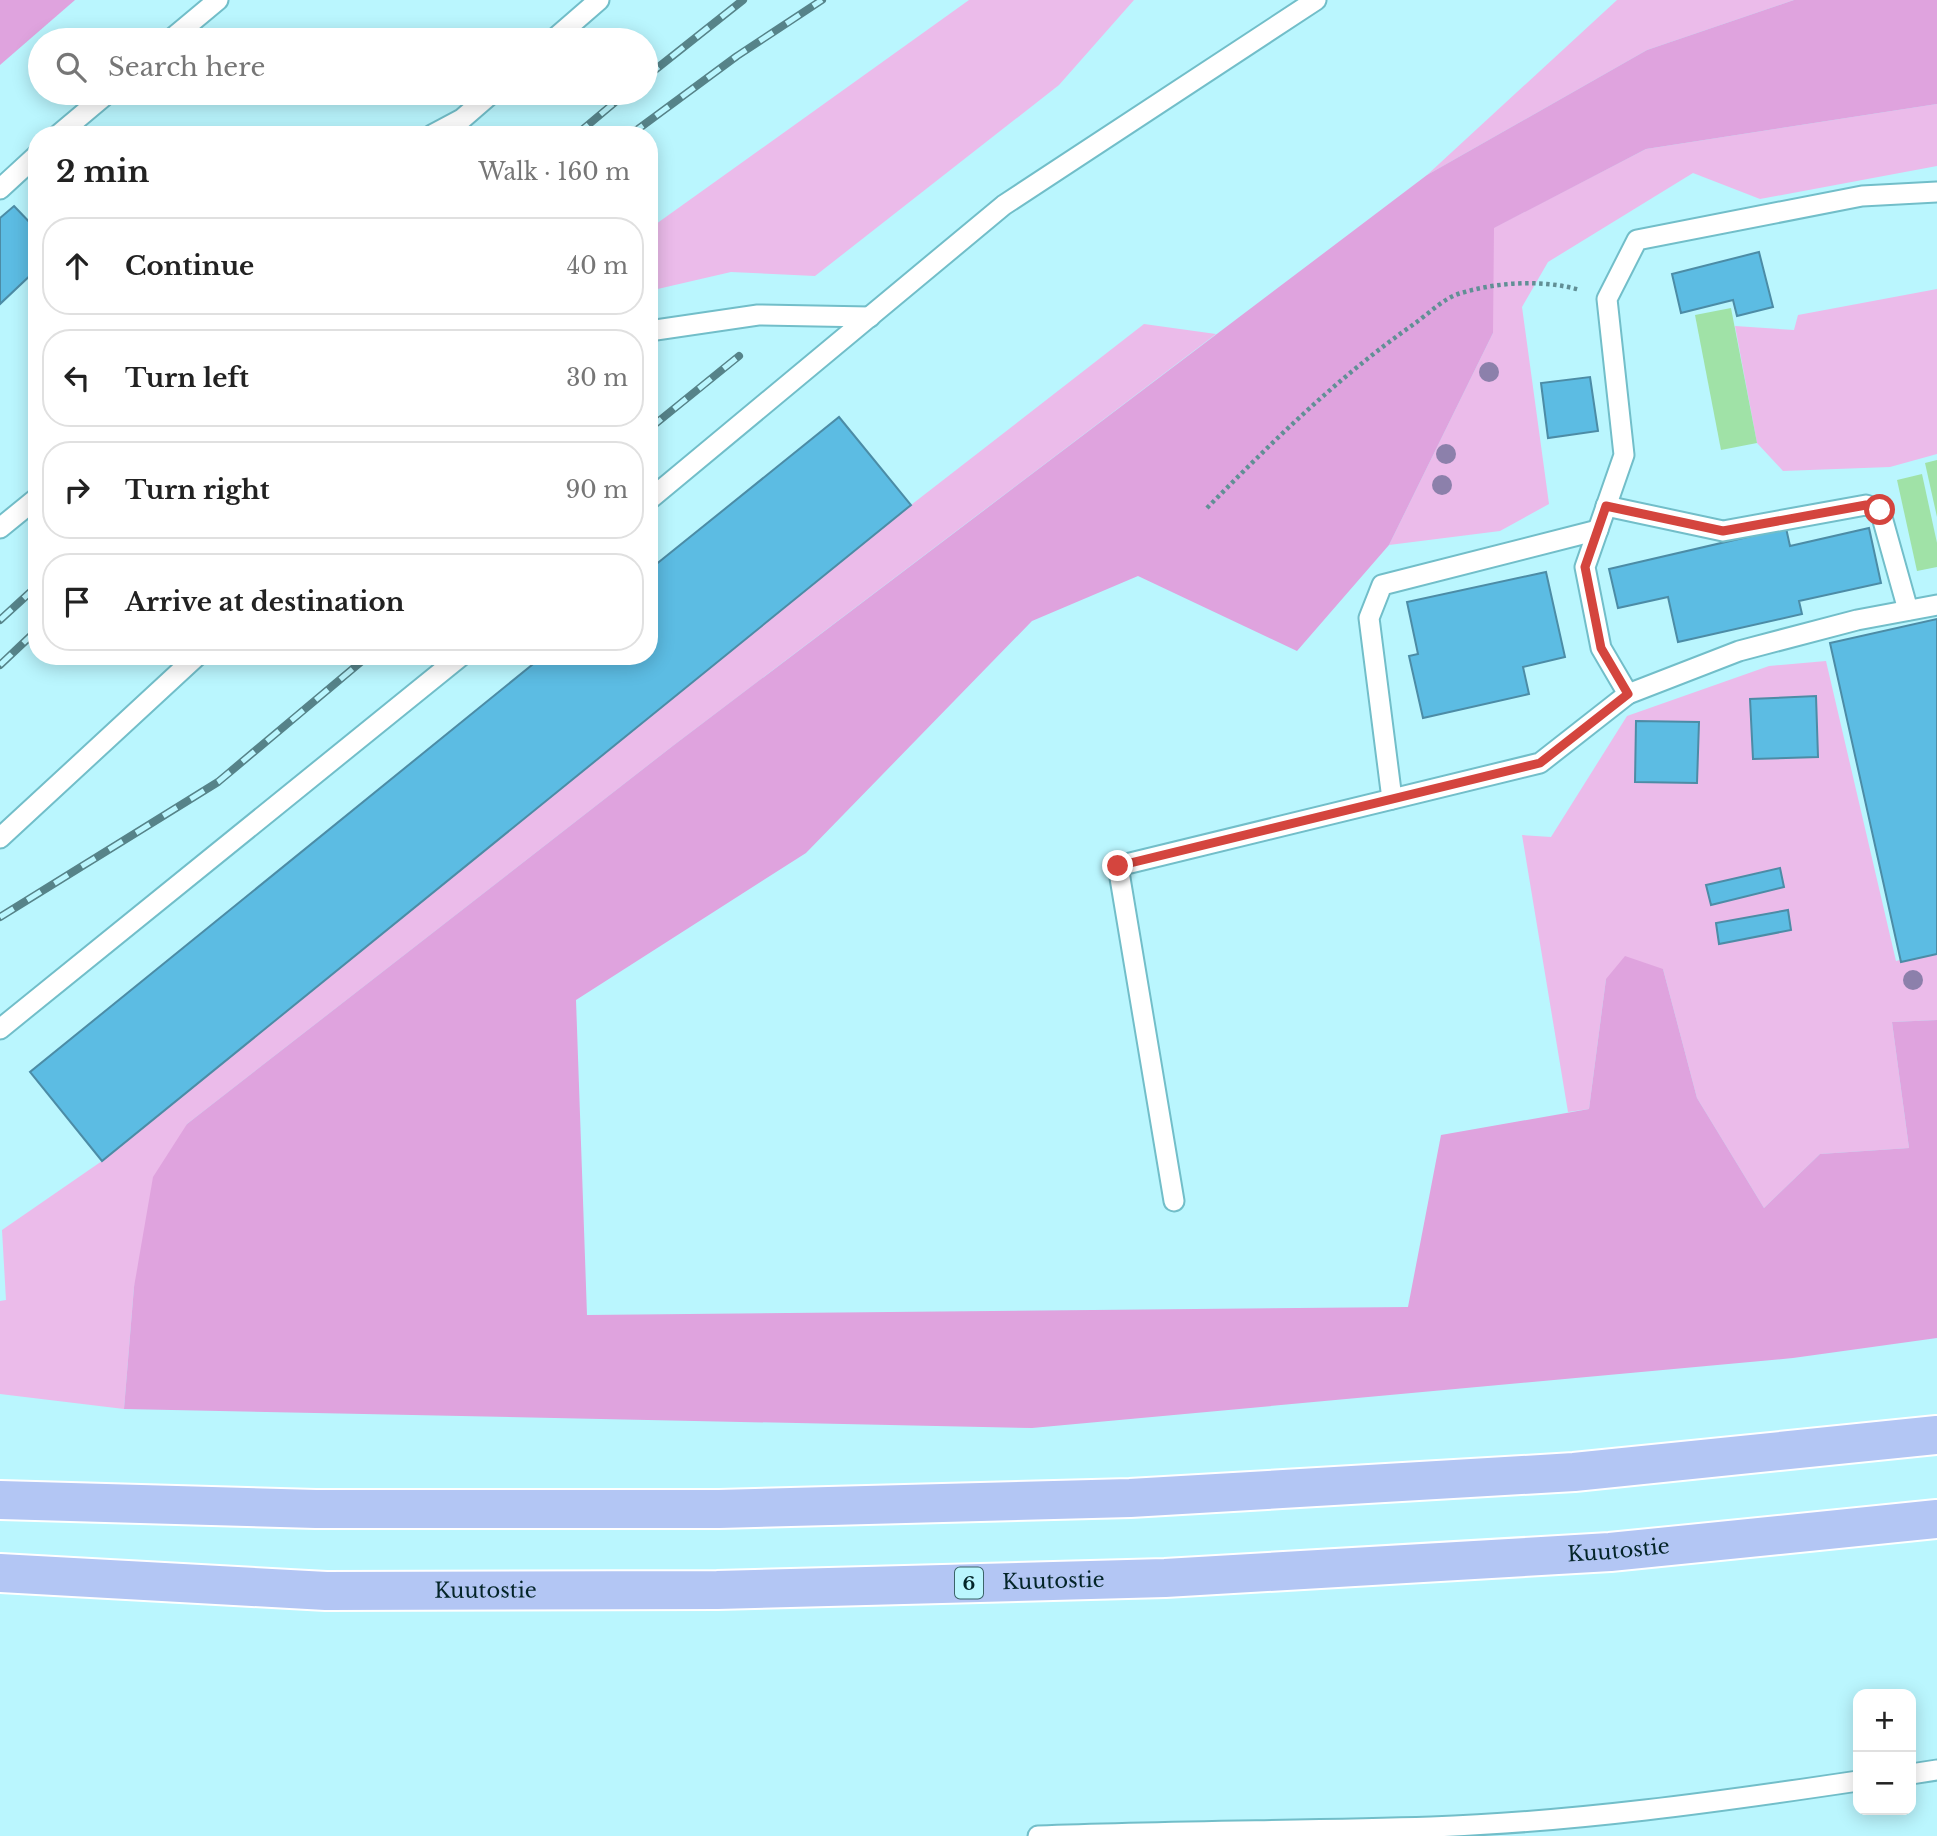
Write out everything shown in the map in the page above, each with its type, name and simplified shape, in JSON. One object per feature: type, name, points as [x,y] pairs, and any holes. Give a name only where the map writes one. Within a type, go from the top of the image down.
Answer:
[{"type":"highway","points":[[0,1500],[316,1509],[719,1509],[1130,1498],[1574,1472],[1937,1435]]},
{"type":"highway","name":"Kuutostie","points":[[0,1573],[326,1591],[717,1590],[1109,1580],[1610,1552],[1937,1518]]},
{"type":"lane","points":[[184,28],[218,0]]},
{"type":"lane","points":[[566,28],[599,0]]},
{"type":"lane","points":[[658,493],[1004,205],[1316,0]]},
{"type":"lane","points":[[69,126],[94,105]]},
{"type":"lane","points":[[449,126],[478,105]]},
{"type":"lane","points":[[0,190],[28,164]]},
{"type":"lane","points":[[1628,694],[1601,648],[1585,567],[1624,455],[1607,299],[1637,240],[1862,196],[1937,192]]},
{"type":"lane","points":[[658,330],[758,315],[870,317]]},
{"type":"lane","points":[[0,528],[28,505]]},
{"type":"lane","points":[[1606,506],[1723,531],[1866,505],[1880,510],[1908,610]]},
{"type":"lane","points":[[1392,799],[1369,618],[1382,585],[1598,530]]},
{"type":"lane","points":[[1174,1201],[1118,866],[1540,763],[1628,694],[1739,651],[1937,605]]},
{"type":"lane","points":[[0,838],[187,665]]},
{"type":"lane","points":[[0,1029],[450,665]]},
{"type":"lane","points":[[1916,1773],[1937,1770]]},
{"type":"lane","points":[[1038,1836],[1460,1825],[1597,1816],[1853,1782]]},
{"type":"path","points":[[1207,508],[1297,417],[1379,349],[1456,295],[1508,284],[1560,285],[1607,299]]},
{"type":"shaded area","points":[[0,0],[75,0],[43,28],[28,28],[28,41],[0,65]]},
{"type":"shaded area","points":[[969,0],[1134,0],[1059,85],[815,276],[731,272],[658,289],[658,223]]},
{"type":"shaded area","points":[[1617,0],[1794,0],[1647,50],[1427,175]]},
{"type":"shaded area","points":[[1794,0],[1937,0],[1937,104],[1646,149],[1494,228],[1493,333],[1389,545],[1297,651],[1138,576],[1032,621],[806,853],[576,1000],[587,1315],[1408,1307],[1441,1135],[1589,1109],[1606,979],[1625,956],[1663,969],[1697,1098],[1764,1208],[1820,1154],[1909,1148],[1892,1022],[1937,1020],[1937,1338],[1793,1358],[1032,1428],[124,1409],[134,1287],[153,1177],[187,1124],[674,745],[1427,175],[1647,50]]},
{"type":"shaded area","points":[[1937,104],[1937,166],[1760,199],[1693,173],[1548,262],[1522,307],[1549,504],[1500,531],[1389,545],[1493,333],[1493,228],[1646,149]]},
{"type":"shaded area","points":[[1937,289],[1937,454],[1890,467],[1783,471],[1757,443],[1735,326],[1794,330],[1798,315]]},
{"type":"shaded area","points":[[1731,308],[1757,443],[1721,450],[1695,315]]},
{"type":"shaded area","points":[[1144,324],[1216,334],[674,745],[187,1124],[134,1287],[124,1409],[0,1394],[0,1301],[6,1300],[2,1230],[102,1161],[911,505]]},
{"type":"shaded area","points":[[1937,460],[1937,517],[1925,463]]},
{"type":"shaded area","points":[[1922,474],[1937,543],[1937,567],[1917,571],[1897,480]]},
{"type":"shaded area","points":[[1826,661],[1896,961],[1937,951],[1937,1020],[1892,1022],[1909,1148],[1820,1154],[1764,1208],[1697,1098],[1663,969],[1606,979],[1589,1109],[1568,1112],[1522,835],[1551,837],[1627,716],[1769,666]]},
{"type":"building","points":[[14,206],[28,221],[28,278],[0,304],[0,218]]},
{"type":"building","points":[[1759,252],[1773,307],[1737,316],[1733,300],[1681,313],[1672,274]]},
{"type":"building","points":[[1590,377],[1598,431],[1548,438],[1541,383]]},
{"type":"building","points":[[839,417],[911,505],[102,1161],[30,1072],[532,665],[658,665],[658,563]]},
{"type":"building","points":[[1786,528],[1790,546],[1869,528],[1881,583],[1799,601],[1802,614],[1678,642],[1668,597],[1618,608],[1609,569]]},
{"type":"building","points":[[1546,572],[1565,657],[1523,667],[1529,694],[1423,718],[1409,656],[1418,654],[1407,602]]},
{"type":"building","points":[[1937,619],[1937,954],[1901,962],[1830,643]]},
{"type":"building","points":[[1816,696],[1818,757],[1753,759],[1750,699]]},
{"type":"building","points":[[1636,721],[1699,722],[1697,783],[1635,782]]},
{"type":"building","points":[[1780,868],[1784,887],[1711,905],[1706,885]]},
{"type":"building","points":[[1788,910],[1791,930],[1719,944],[1716,923]]},
{"type":"railway","points":[[658,67],[743,0]]},
{"type":"railway","points":[[642,126],[737,56],[822,0]]},
{"type":"railway","points":[[587,126],[612,105]]},
{"type":"railway","points":[[658,422],[739,356]]},
{"type":"railway","points":[[0,620],[28,594]]},
{"type":"railway","points":[[0,665],[28,639]]},
{"type":"railway","points":[[0,917],[218,782],[357,665]]},
{"type":"route","points":[[1118,866],[1540,763],[1628,694],[1601,648],[1585,567],[1606,506],[1723,531],[1866,505],[1880,510]]}]
